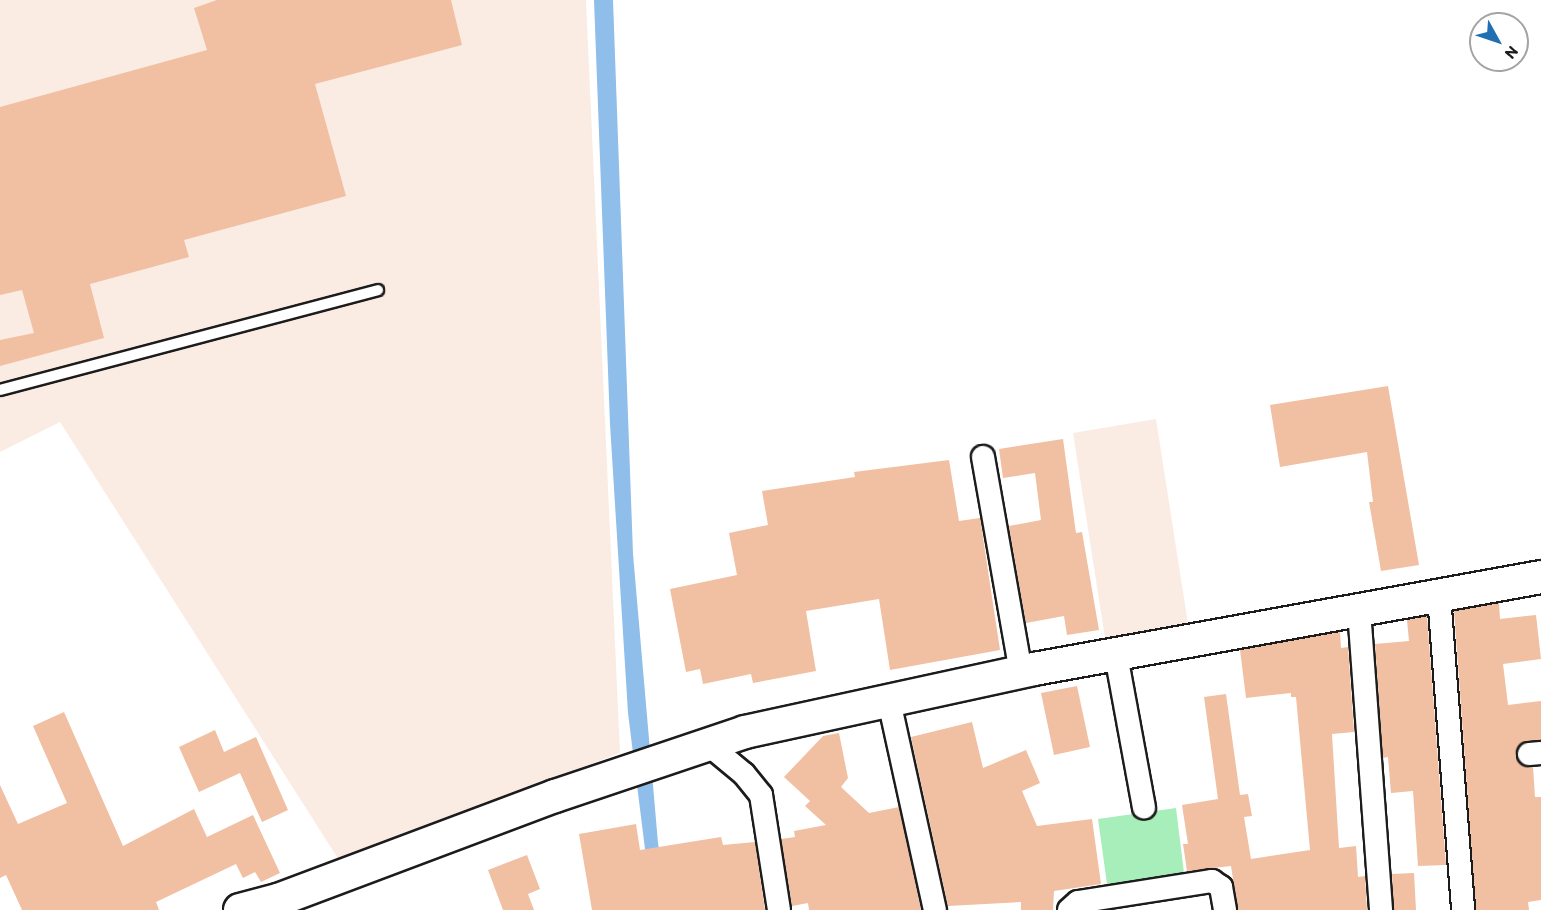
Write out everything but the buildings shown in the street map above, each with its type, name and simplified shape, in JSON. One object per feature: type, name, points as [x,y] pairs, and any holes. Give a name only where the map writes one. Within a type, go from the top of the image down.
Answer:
[{"type":"street","points":[[983,457],[1021,672]]},
{"type":"street","points":[[240,910],[280,905],[612,776],[745,732],[1021,672],[1541,577]]},
{"type":"street","points":[[1439,596],[1463,910]]},
{"type":"street","points":[[1359,610],[1381,910]]},
{"type":"street","points":[[1116,655],[1144,807]]},
{"type":"street","points":[[889,701],[936,910]]},
{"type":"street","points":[[709,745],[744,774],[761,795],[779,910]]},
{"type":"street","points":[[1069,910],[1078,902],[1212,880],[1221,886],[1225,910]]},
{"type":"lane","points":[[0,390],[378,290]]},
{"type":"shaded area","points":[[0,0],[586,0],[620,753],[339,860],[60,422],[0,452]]},
{"type":"shaded area","points":[[1156,419],[1188,624],[1105,638],[1073,433]]},
{"type":"green space","points":[[1176,808],[1184,873],[1107,884],[1098,819]]},
{"type":"water","points":[[594,0],[613,0],[633,554],[658,843],[670,910],[647,865],[628,713],[610,424]]}]
